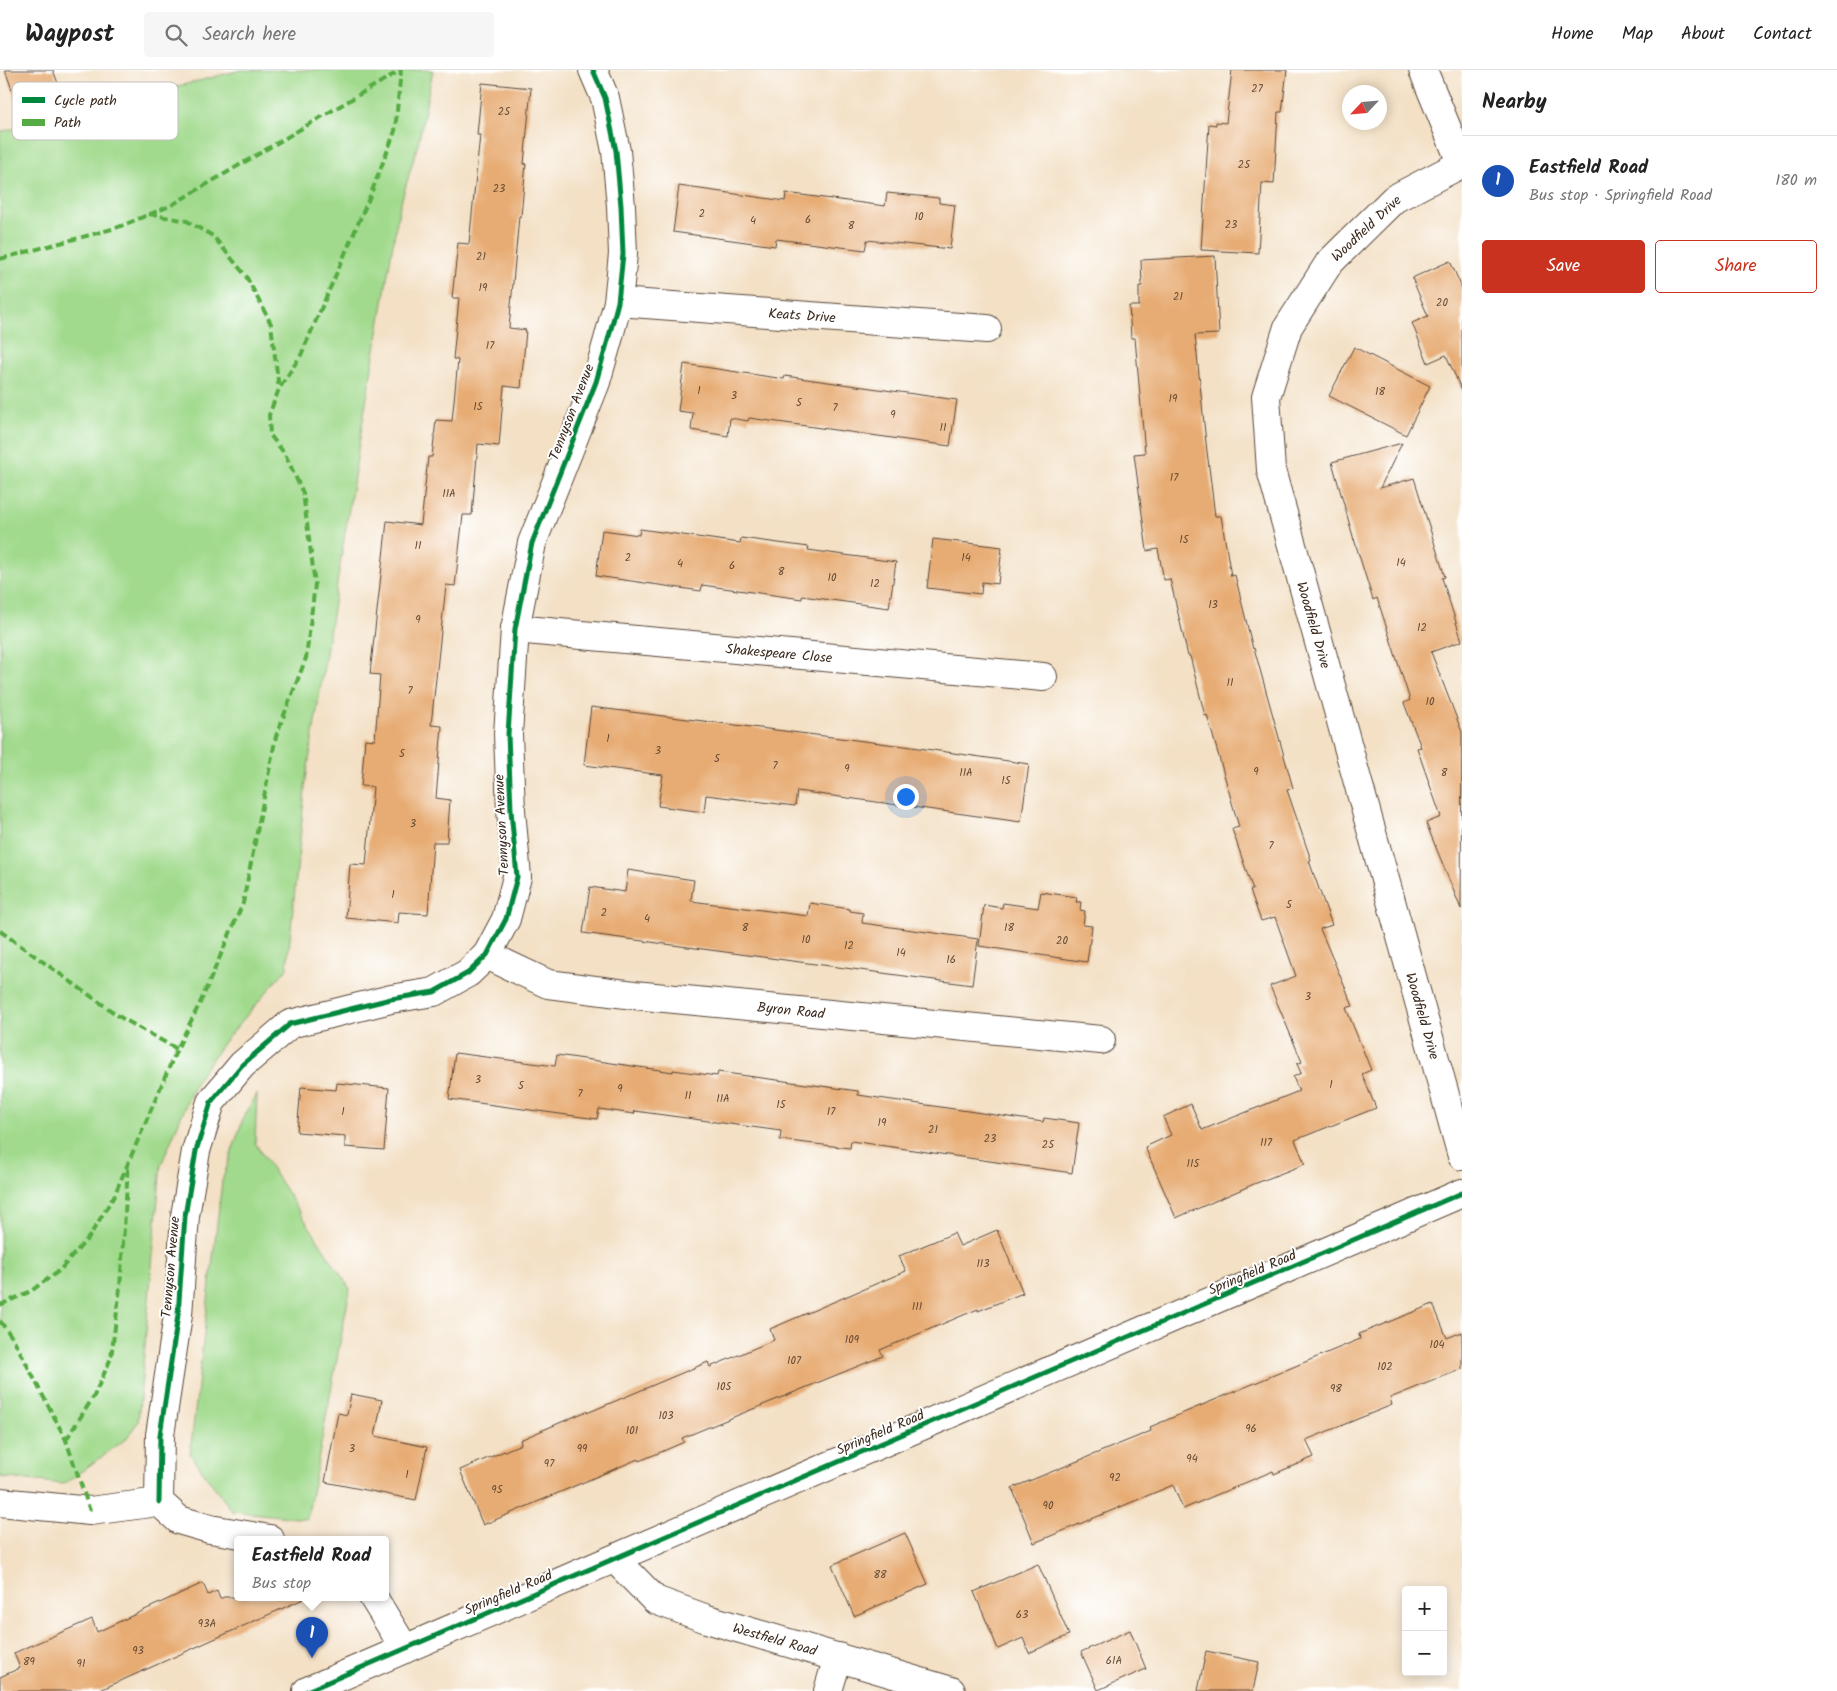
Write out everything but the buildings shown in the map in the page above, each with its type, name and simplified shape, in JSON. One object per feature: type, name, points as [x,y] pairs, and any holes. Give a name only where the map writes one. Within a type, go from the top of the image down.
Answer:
[{"type":"street","name":"Tennyson Avenue","points":[[160,1502],[160,1435],[178,1315],[186,1216],[196,1151],[211,1102],[242,1065],[290,1024],[392,999],[434,992],[468,973],[487,955],[506,919],[516,877],[508,734],[515,629],[532,543],[596,382],[618,302],[623,254],[616,151],[605,98],[593,70]]},
{"type":"street","name":"Woodfield Drive","points":[[1423,70],[1462,164],[1394,199],[1329,263],[1288,327],[1266,397],[1271,470],[1462,1156]]},
{"type":"street","name":"Keats Drive","points":[[618,302],[987,329]]},
{"type":"street","name":"Shakespeare Close","points":[[515,629],[1043,677]]},
{"type":"street","name":"Byron Road","points":[[487,955],[548,984],[634,995],[1101,1040]]},
{"type":"street","name":"Springfield Road","points":[[307,1691],[1462,1193]]},
{"type":"street","points":[[0,1502],[90,1511],[160,1502],[179,1520],[210,1529],[252,1536]]},
{"type":"street","name":"Westfield Road","points":[[615,1559],[655,1600],[707,1618],[951,1691]]},
{"type":"street","points":[[375,1601],[405,1649]]},
{"type":"street","points":[[828,1691],[838,1657]]},
{"type":"green space","points":[[241,70],[433,70],[418,144],[399,209],[363,420],[306,779],[287,968],[224,1042],[195,1083],[161,1165],[138,1422],[126,1439],[64,1484],[0,1477],[0,132],[12,129],[12,140],[178,140],[178,86]]},
{"type":"green space","points":[[257,1094],[255,1143],[350,1289],[307,1519],[232,1511],[190,1454],[222,1181],[243,1119]]},
{"type":"marked path","points":[[0,259],[116,228],[170,206],[401,70]]},
{"type":"marked path","points":[[0,1305],[31,1291],[59,1271],[89,1237],[114,1196],[177,1049],[201,1001],[243,903],[276,736],[306,658],[315,584],[303,493],[285,454],[270,435],[269,415],[279,389],[301,355],[370,196],[395,131],[401,70]]},
{"type":"marked path","points":[[149,214],[187,221],[213,236],[246,276],[271,324],[279,389]]},
{"type":"marked path","points":[[0,931],[120,1017],[177,1049]]},
{"type":"marked path","points":[[66,1440],[94,1396],[111,1358],[120,1288],[128,1168]]},
{"type":"marked path","points":[[0,1321],[14,1340],[66,1440],[90,1511]]},
{"type":"cycle path","points":[[159,1502],[160,1435],[178,1315],[185,1216],[196,1151],[211,1102],[242,1065],[290,1024],[391,999],[434,992],[468,973],[487,955],[506,919],[517,877],[511,810],[508,734],[515,629],[532,543],[596,382],[618,302],[623,254],[616,151],[605,98],[593,70]]},
{"type":"cycle path","points":[[307,1691],[1462,1193]]},
{"type":"place","name":"Eastfield Road","points":[[312,1658]]}]
